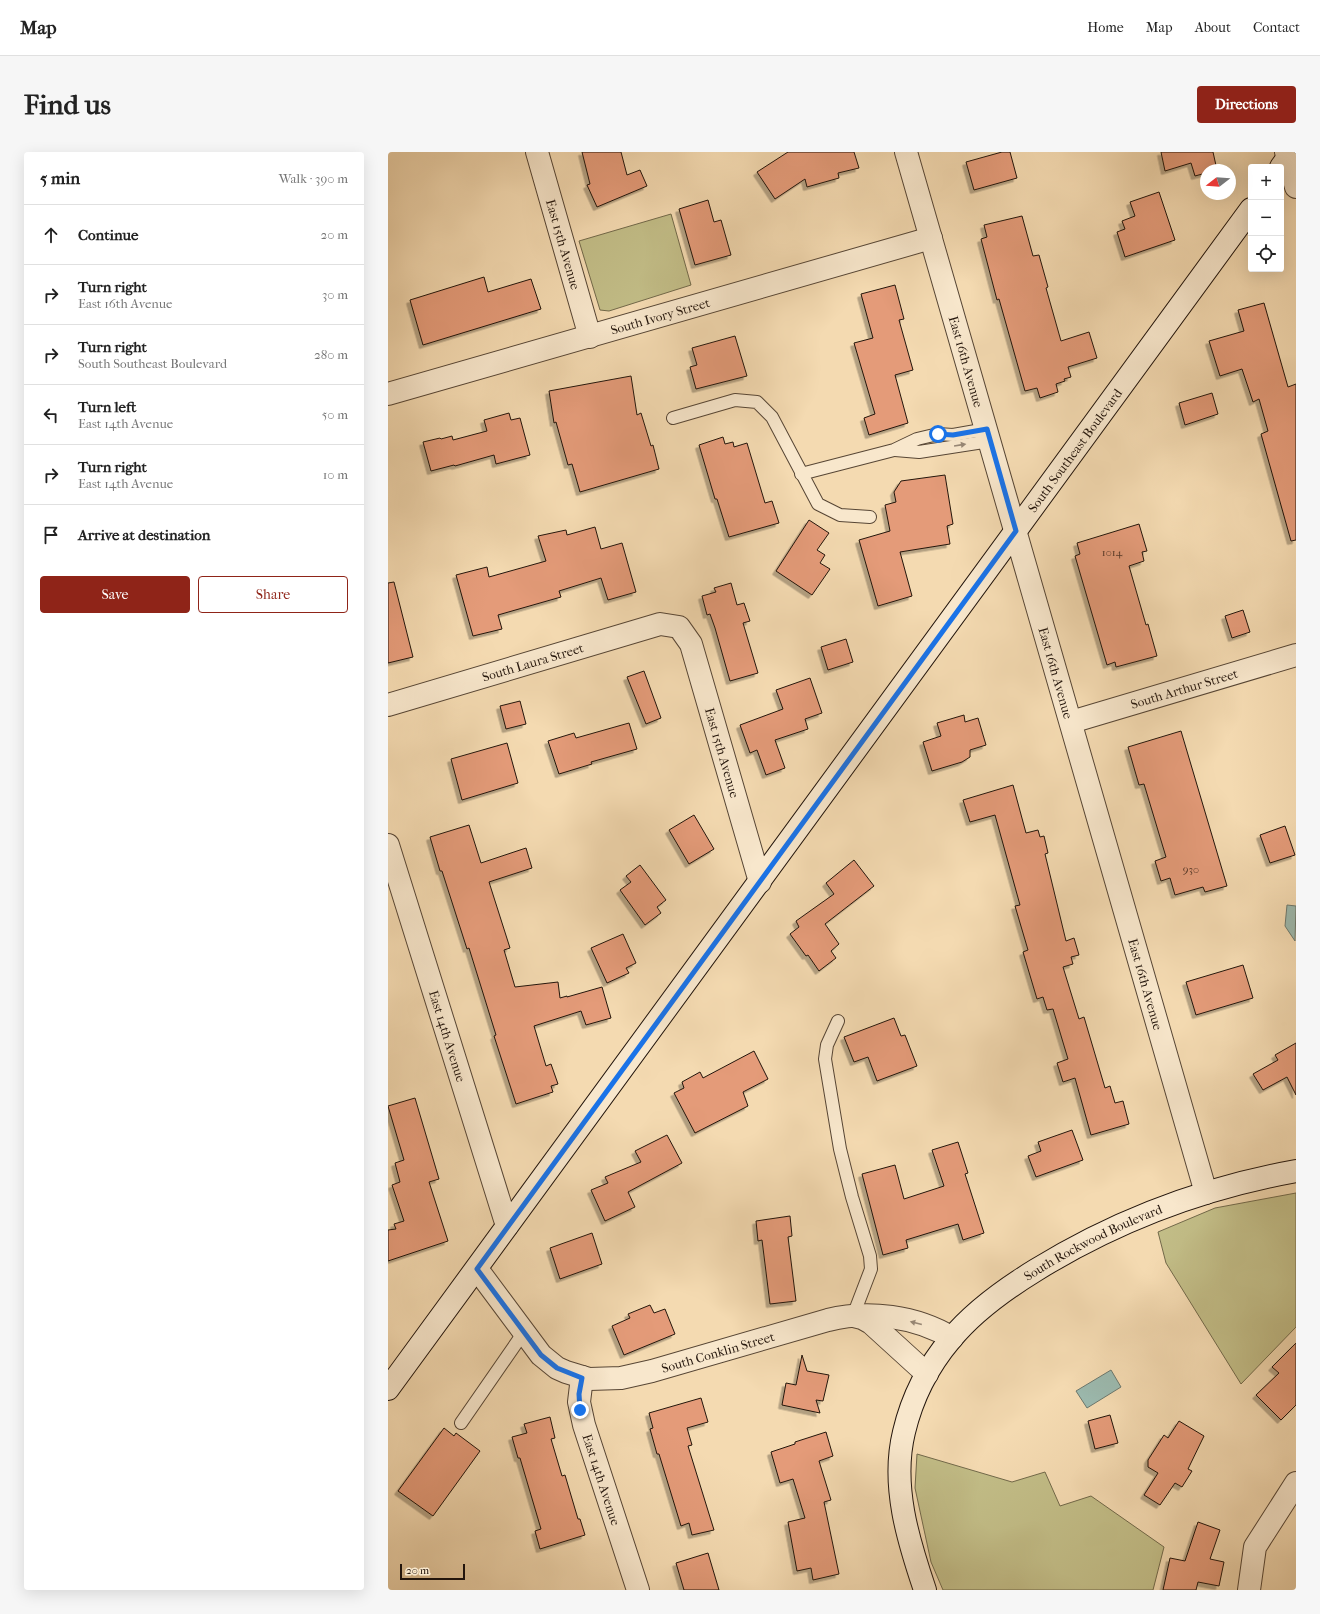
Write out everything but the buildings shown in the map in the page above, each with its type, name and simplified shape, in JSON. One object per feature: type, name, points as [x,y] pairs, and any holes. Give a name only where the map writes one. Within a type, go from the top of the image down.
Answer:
[{"type":"street","name":"East 15th Avenue","points":[[537,152],[590,337]]},
{"type":"street","name":"East 16th Avenue","points":[[906,152],[1072,722],[1206,1193]]},
{"type":"street","points":[[1287,157],[1296,187]]},
{"type":"street","name":"South Southeast Boulevard","points":[[388,1389],[1248,213]]},
{"type":"street","name":"South Ivory Street","points":[[388,394],[931,238]]},
{"type":"street","name":"South Laura Street","points":[[388,705],[660,624],[679,627]]},
{"type":"street","name":"East 15th Avenue","points":[[679,627],[691,644],[760,882]]},
{"type":"street","name":"South Arthur Street","points":[[1072,722],[1296,655]]},
{"type":"street","name":"East 14th Avenue","points":[[388,845],[507,1226]]},
{"type":"street","name":"South Rockwood Boulevard","points":[[925,1590],[904,1517],[900,1496],[899,1472],[904,1433],[912,1406],[927,1374],[952,1338],[971,1318],[998,1296],[1065,1253],[1108,1230],[1164,1206],[1257,1178],[1296,1171]]},
{"type":"street","points":[[477,1269],[541,1355],[549,1362],[566,1372],[582,1378]]},
{"type":"street","points":[[853,1316],[862,1318],[871,1323],[927,1374]]},
{"type":"street","name":"South Conklin Street","points":[[582,1378],[610,1379],[636,1374],[828,1320],[853,1316],[887,1316],[898,1318],[934,1328],[952,1338]]},
{"type":"street","name":"East 14th Avenue","points":[[582,1378],[579,1402],[584,1425],[638,1590]]},
{"type":"street","points":[[1249,1590],[1256,1548],[1296,1483]]},
{"type":"lane","points":[[673,418],[735,400],[757,402],[772,417],[818,504],[840,515],[870,517]]},
{"type":"lane","points":[[802,474],[894,450],[919,452],[988,435]]},
{"type":"lane","points":[[838,1021],[827,1045],[825,1059],[840,1149],[852,1197],[870,1256],[871,1268],[853,1316]]},
{"type":"lane","points":[[461,1423],[524,1332]]},
{"type":"shaded area","points":[[671,214],[691,285],[609,311],[600,310],[579,241]]},
{"type":"shaded area","points":[[1296,1193],[1296,1327],[1241,1384],[1166,1263],[1158,1232],[1215,1208]]},
{"type":"shaded area","points":[[917,1454],[1012,1482],[1045,1472],[1060,1506],[1091,1496],[1164,1547],[1153,1590],[943,1590],[931,1562],[915,1488]]},
{"type":"water","points":[[1287,905],[1296,906],[1295,941],[1285,926]]},
{"type":"water","points":[[1111,1370],[1121,1387],[1087,1408],[1076,1391]]},
{"type":"route","points":[[580,1410],[579,1394],[582,1378],[557,1368],[541,1355],[477,1269],[1016,531],[987,429],[953,435],[938,434]]}]
